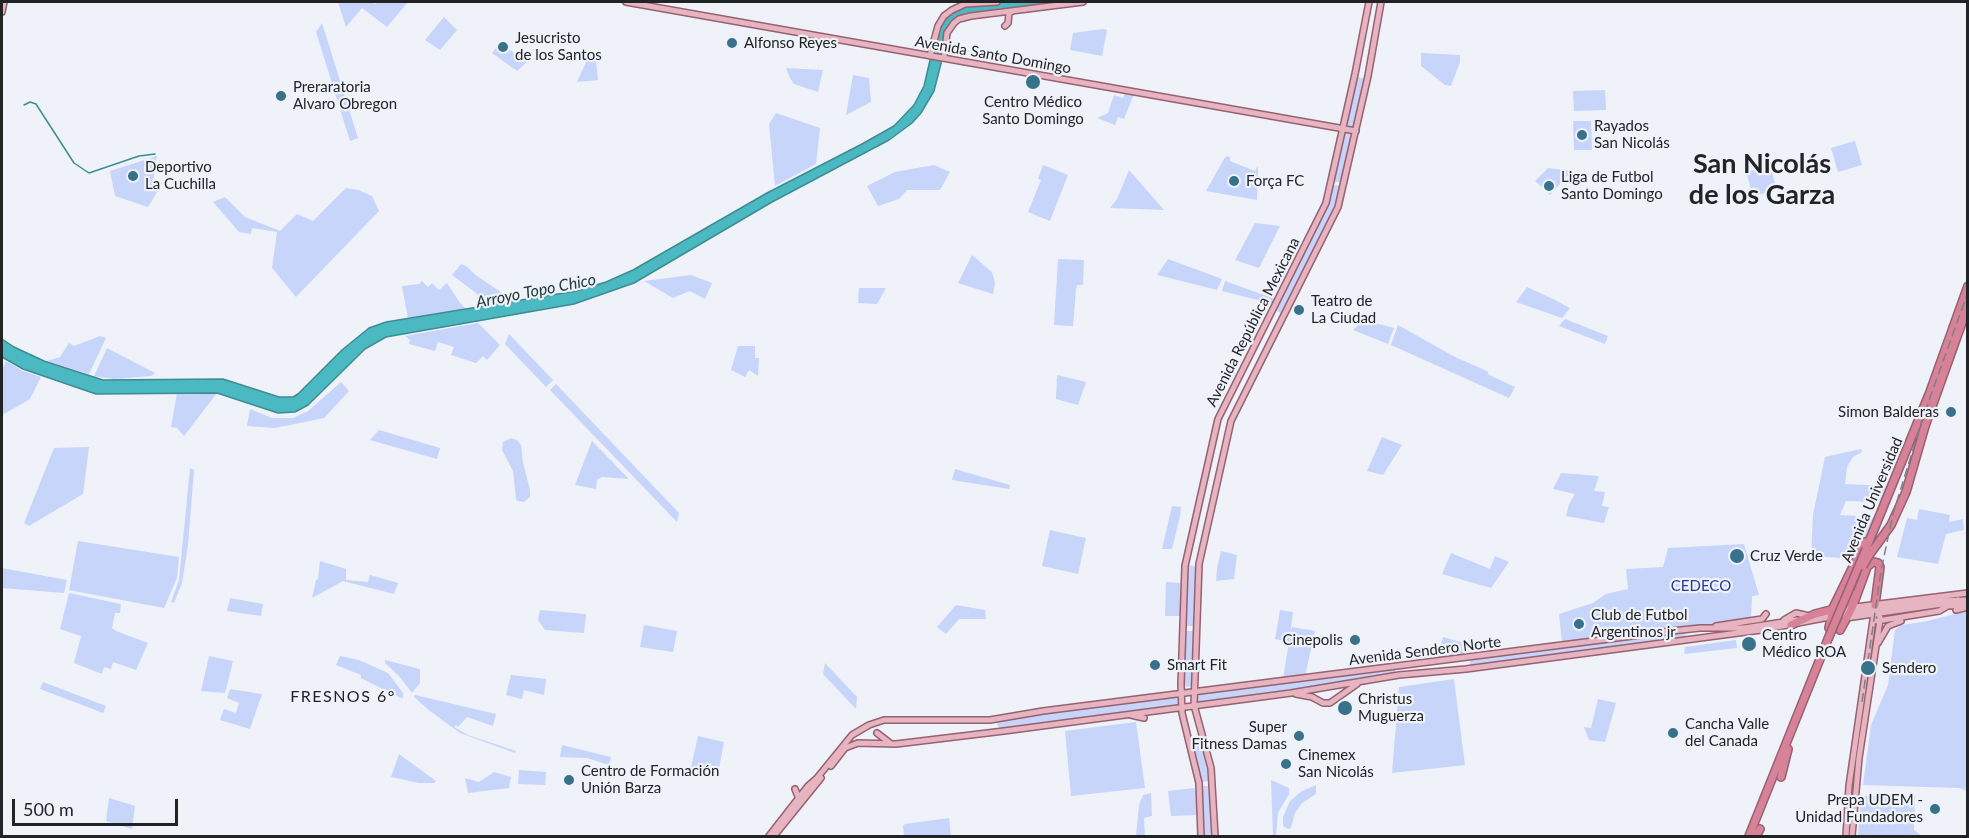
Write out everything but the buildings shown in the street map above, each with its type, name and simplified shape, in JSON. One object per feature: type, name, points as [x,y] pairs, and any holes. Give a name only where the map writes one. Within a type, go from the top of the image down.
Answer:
[{"type":"highway","name":"Avenida Universidad","points":[[1811,689],[1868,552],[1878,520],[1937,374],[1968,286]]},
{"type":"highway","name":"Avenida Universidad","points":[[1868,552],[1891,525],[1906,492],[1925,426],[1968,306]]},
{"type":"highway","points":[[1915,431],[1920,434],[1920,446]]},
{"type":"highway","points":[[1840,630],[1851,614],[1868,565],[1895,526],[1906,498]]},
{"type":"highway","points":[[1829,628],[1831,614],[1873,525],[1878,520]]},
{"type":"highway","points":[[1868,565],[1875,562],[1880,568],[1873,612]]},
{"type":"highway","points":[[1844,586],[1845,595],[1849,597],[1856,595]]},
{"type":"highway","points":[[1791,625],[1831,614],[1856,595]]},
{"type":"highway","points":[[1753,837],[1811,689]]},
{"type":"highway","points":[[1753,837],[1811,689]]},
{"type":"highway","points":[[1781,777],[1788,749]]},
{"type":"highway","points":[[1753,837],[1760,829]]},
{"type":"main road","points":[[2,12],[4,2]]},
{"type":"main road","name":"Avenida Santo Domingo","points":[[626,2],[1356,131]]},
{"type":"main road","points":[[929,56],[941,21],[952,10],[965,4],[996,2],[1000,6],[1000,13]]},
{"type":"main road","points":[[1005,26],[1008,23],[1010,12],[1083,2]]},
{"type":"main road","name":"Avenida República Mexicana","points":[[1201,837],[1199,783],[1182,707],[1180,684],[1185,566],[1218,419],[1326,203],[1369,2]]},
{"type":"main road","name":"Avenida República Mexicana","points":[[1215,837],[1212,776],[1194,705],[1199,564],[1230,425],[1337,209],[1356,131],[1382,2]]},
{"type":"main road","points":[[942,58],[946,38],[954,22],[959,19],[1000,13],[1012,7],[1036,8]]},
{"type":"main road","points":[[1873,612],[1938,597],[1949,591]]},
{"type":"main road","points":[[1852,837],[1857,778],[1875,648],[1873,612],[1856,595]]},
{"type":"main road","points":[[1938,597],[1968,600]]},
{"type":"main road","points":[[1948,606],[1958,600]]},
{"type":"main road","points":[[1831,614],[1948,606],[1968,600]]},
{"type":"main road","points":[[1811,618],[1824,622],[1829,628],[1834,621],[1851,614],[1968,600]]},
{"type":"main road","points":[[1956,610],[1968,600]]},
{"type":"main road","points":[[1846,837],[1849,794],[1873,612]]},
{"type":"main road","points":[[1873,612],[1873,665]]},
{"type":"main road","points":[[1693,640],[1689,635],[1691,631],[1745,623],[1762,619],[1768,614]]},
{"type":"main road","points":[[1851,614],[1864,619],[1871,625]]},
{"type":"main road","name":"Avenida Sendero Norte","points":[[840,752],[860,729],[884,720],[994,719],[1085,711],[1168,695],[1672,631],[1736,628],[1811,618]]},
{"type":"main road","name":"Avenida Sendero Norte","points":[[1182,707],[1291,693],[1399,675],[1512,663],[1676,640],[1693,640],[1791,625],[1811,618]]},
{"type":"main road","points":[[1878,656],[1875,648],[1886,628],[1901,621]]},
{"type":"main road","points":[[1722,635],[1745,623]]},
{"type":"main road","points":[[1647,650],[1653,644],[1662,648],[1684,636],[1684,633],[1672,631]]},
{"type":"main road","points":[[1749,632],[1757,636]]},
{"type":"main road","points":[[1512,663],[1526,666]]},
{"type":"main road","points":[[1425,678],[1439,671]]},
{"type":"main road","points":[[1291,693],[1330,703],[1358,683]]},
{"type":"main road","points":[[1168,695],[1177,690],[1180,684],[1187,688],[1195,684]]},
{"type":"main road","points":[[771,837],[799,796],[840,752],[851,745],[908,743],[1182,707]]},
{"type":"main road","points":[[1079,721],[1085,711]]},
{"type":"main road","points":[[1127,715],[1144,718]]},
{"type":"main road","points":[[994,719],[998,732]]},
{"type":"main road","points":[[998,732],[1013,736]]},
{"type":"main road","points":[[877,733],[890,743],[908,743]]},
{"type":"main road","points":[[1189,738],[1203,738]]},
{"type":"main road","points":[[771,837],[792,814],[840,752]]},
{"type":"main road","points":[[1857,778],[1861,773]]},
{"type":"main road","points":[[792,814],[799,796],[795,789]]},
{"type":"main road","points":[[799,796],[809,793]]},
{"type":"green space","points":[[338,2],[372,2],[375,4],[378,2],[408,2],[387,27],[362,8],[346,27]]},
{"type":"green space","points":[[444,17],[457,30],[440,50],[425,40]]},
{"type":"green space","points":[[322,23],[358,138],[350,141],[316,32]]},
{"type":"green space","points":[[1107,30],[1102,56],[1070,50],[1073,33]]},
{"type":"green space","points":[[500,43],[527,62],[517,71],[492,53]]},
{"type":"green space","points":[[591,51],[595,51],[598,80],[577,82]]},
{"type":"green space","points":[[1421,53],[1460,55],[1460,62],[1451,86],[1445,85],[1421,66]]},
{"type":"green space","points":[[786,68],[823,70],[818,92],[794,84]]},
{"type":"green space","points":[[853,75],[869,78],[871,102],[846,115]]},
{"type":"green space","points":[[1357,77],[1365,79],[1354,127],[1347,126]]},
{"type":"green space","points":[[1605,90],[1606,110],[1574,111],[1573,91]]},
{"type":"green space","points":[[1125,93],[1134,94],[1124,119],[1118,117],[1115,125],[1097,118],[1108,113],[1114,95],[1123,98]]},
{"type":"green space","points":[[776,113],[820,128],[816,164],[775,186],[769,124]]},
{"type":"green space","name":"Rayados San Nicolás","points":[[1573,121],[1591,121],[1592,150],[1574,150]]},
{"type":"green space","points":[[1345,132],[1353,134],[1342,182],[1333,182]]},
{"type":"green space","points":[[1855,141],[1862,165],[1838,172],[1831,148]]},
{"type":"green space","name":"Deportivo La Cuchilla","points":[[157,156],[153,181],[163,182],[148,207],[115,196],[110,171]]},
{"type":"green space","name":"Força FC","points":[[1227,156],[1230,157],[1230,161],[1255,171],[1258,166],[1257,200],[1206,191]]},
{"type":"green space","points":[[934,165],[950,172],[940,190],[907,190],[899,199],[878,206],[867,186],[895,172]]},
{"type":"green space","points":[[1043,165],[1068,175],[1050,221],[1028,212],[1041,180],[1038,179]]},
{"type":"green space","points":[[1770,166],[1777,190],[1753,196],[1746,172]]},
{"type":"green space","name":"Liga de Futbol Santo Domingo","points":[[1548,168],[1572,171],[1550,195],[1535,181]]},
{"type":"green space","points":[[1129,170],[1164,210],[1110,208],[1117,199]]},
{"type":"green space","points":[[1332,185],[1341,186],[1337,207],[1282,314],[1275,310],[1329,203]]},
{"type":"green space","points":[[346,188],[372,196],[379,211],[296,297],[272,268],[277,232],[252,228],[251,234],[239,232],[213,202],[225,197],[245,217],[280,231],[297,214],[313,221]]},
{"type":"green space","points":[[1255,223],[1280,226],[1259,268],[1235,260]]},
{"type":"green space","points":[[972,255],[992,272],[995,283],[993,294],[958,283]]},
{"type":"green space","points":[[1058,259],[1084,260],[1083,285],[1077,285],[1076,289],[1073,326],[1054,325]]},
{"type":"green space","points":[[1168,259],[1222,279],[1217,290],[1157,275]]},
{"type":"green space","points":[[461,264],[514,301],[488,306],[476,293],[452,275]]},
{"type":"green space","points":[[691,275],[712,283],[705,299],[690,291],[673,298],[644,281]]},
{"type":"green space","points":[[422,281],[428,287],[432,283],[439,290],[447,283],[466,309],[408,318],[402,286],[419,284]]},
{"type":"green space","points":[[1225,281],[1275,299],[1273,304],[1222,291]]},
{"type":"green space","points":[[1527,287],[1570,308],[1562,318],[1516,302]]},
{"type":"green space","points":[[859,288],[886,288],[877,304],[858,303]]},
{"type":"green space","points":[[1565,319],[1608,336],[1605,344],[1559,326]]},
{"type":"green space","points":[[1364,320],[1394,328],[1388,344],[1353,330]]},
{"type":"green space","points":[[478,323],[500,345],[487,360],[483,356],[476,363],[451,355],[454,347],[438,342],[435,351],[409,344],[410,340],[405,336]]},
{"type":"green space","points":[[1398,325],[1515,387],[1509,398],[1391,345]]},
{"type":"green space","points":[[509,334],[553,380],[546,387],[505,344]]},
{"type":"green space","points":[[100,336],[106,338],[89,374],[47,361],[60,357],[69,343],[74,346]]},
{"type":"green space","points":[[738,346],[755,346],[755,358],[759,358],[758,376],[749,370],[745,377],[731,370]]},
{"type":"green space","points":[[107,348],[155,373],[151,376],[114,379],[94,376]]},
{"type":"green space","points":[[6,361],[23,371],[41,377],[30,399],[2,415],[2,370]]},
{"type":"green space","points":[[1057,375],[1086,382],[1078,405],[1056,399]]},
{"type":"green space","points":[[341,382],[349,391],[324,418],[275,428],[247,426],[250,409],[272,418],[293,418],[308,411]]},
{"type":"green space","points":[[556,384],[679,513],[677,522],[550,390]]},
{"type":"green space","points":[[177,393],[217,393],[184,436],[177,428],[171,427]]},
{"type":"green space","points":[[379,430],[440,448],[437,459],[370,440]]},
{"type":"green space","points":[[1382,437],[1402,445],[1383,475],[1367,471]]},
{"type":"green space","points":[[511,438],[517,440],[521,445],[530,490],[530,497],[524,502],[516,499],[513,471],[502,450],[503,442]]},
{"type":"green space","points":[[592,441],[629,479],[602,477],[597,480],[596,489],[575,485]]},
{"type":"green space","points":[[89,447],[83,494],[29,526],[24,523],[54,448]]},
{"type":"green space","points":[[1861,449],[1862,452],[1853,457],[1847,467],[1845,484],[1887,486],[1881,502],[1846,501],[1840,515],[1874,517],[1857,559],[1811,556],[1813,515],[1825,457]]},
{"type":"green space","points":[[190,468],[194,470],[188,545],[182,583],[174,603],[171,602],[179,580]]},
{"type":"green space","points":[[955,469],[1010,485],[1009,489],[952,480]]},
{"type":"green space","points":[[1561,473],[1599,476],[1594,491],[1605,492],[1602,506],[1609,507],[1604,523],[1566,516],[1575,494],[1553,489]]},
{"type":"green space","points":[[1172,506],[1181,507],[1180,516],[1172,549],[1162,549]]},
{"type":"green space","points":[[1919,509],[1950,515],[1949,522],[1963,519],[1964,530],[1946,534],[1938,564],[1897,557],[1907,518],[1917,520]]},
{"type":"green space","points":[[1050,530],[1086,538],[1078,574],[1042,566]]},
{"type":"green space","points":[[78,541],[179,557],[177,578],[164,608],[69,590]]},
{"type":"green space","name":"CEDECO","points":[[1744,544],[1759,595],[1752,596],[1751,619],[1562,643],[1559,614],[1593,603],[1606,594],[1628,589],[1626,569],[1663,567],[1668,548]]},
{"type":"green space","points":[[1221,551],[1237,555],[1234,579],[1216,581]]},
{"type":"green space","points":[[1451,553],[1490,569],[1495,556],[1509,562],[1491,588],[1442,574]]},
{"type":"green space","points":[[320,561],[346,569],[346,580],[368,582],[370,575],[398,583],[394,594],[343,581],[312,598],[318,579]]},
{"type":"green space","points":[[1188,565],[1197,567],[1195,626],[1185,626]]},
{"type":"green space","points":[[2,568],[67,580],[64,593],[2,588]]},
{"type":"green space","points":[[1166,582],[1181,583],[1180,616],[1165,616]]},
{"type":"green space","points":[[69,593],[121,604],[120,613],[115,613],[112,628],[148,643],[136,670],[113,662],[111,669],[104,667],[102,674],[74,663],[81,636],[60,629]]},
{"type":"green space","points":[[230,598],[263,604],[261,616],[227,611]]},
{"type":"green space","points":[[956,605],[985,610],[986,619],[959,619],[946,634],[937,627]]},
{"type":"green space","points":[[540,610],[586,614],[584,633],[545,630],[538,620]]},
{"type":"green space","points":[[1280,610],[1293,612],[1290,637],[1292,627],[1315,631],[1305,676],[1283,679],[1289,642],[1275,639]]},
{"type":"green space","points":[[1967,611],[1967,791],[1960,788],[1863,785],[1871,725],[1888,685],[1895,630],[1901,625]]},
{"type":"green space","points":[[644,625],[677,631],[673,652],[640,647]]},
{"type":"green space","points":[[1185,631],[1195,631],[1193,685],[1188,687],[1184,685]]},
{"type":"green space","points":[[1685,632],[1686,639],[1470,666],[1470,659]]},
{"type":"green space","points":[[1443,637],[1468,644],[1466,655],[1436,660]]},
{"type":"green space","points":[[1736,640],[1737,648],[1684,654],[1685,647]]},
{"type":"green space","points":[[209,656],[233,661],[225,693],[201,691]]},
{"type":"green space","points":[[340,656],[359,660],[388,673],[403,693],[403,699],[361,678],[361,675],[336,665]]},
{"type":"green space","points":[[385,660],[420,669],[420,683],[412,693],[385,663]]},
{"type":"green space","points":[[825,663],[857,697],[856,709],[823,674]]},
{"type":"green space","points":[[1395,669],[1395,674],[1330,686],[1196,703],[1196,695]]},
{"type":"green space","points":[[511,675],[546,679],[544,695],[524,690],[522,699],[506,695]]},
{"type":"green space","points":[[1454,679],[1465,765],[1392,773],[1399,687]]},
{"type":"green space","points":[[43,682],[106,706],[103,713],[40,689]]},
{"type":"green space","points":[[230,689],[262,694],[250,729],[220,720],[224,709],[236,713],[239,703],[227,698]]},
{"type":"green space","points":[[415,695],[496,714],[493,726],[467,717],[458,727],[456,725],[454,727],[468,735],[516,751],[515,753],[460,733],[430,711],[414,697]]},
{"type":"green space","points":[[1178,696],[1178,704],[1000,729],[997,724],[998,720]]},
{"type":"green space","points":[[1598,699],[1616,703],[1605,742],[1589,740],[1584,727],[1591,728]]},
{"type":"green space","points":[[1136,722],[1145,788],[1071,796],[1065,731]]},
{"type":"green space","points":[[698,736],[724,742],[719,768],[691,768]]},
{"type":"green space","points":[[1192,741],[1202,741],[1211,781],[1201,782]]},
{"type":"green space","points":[[562,745],[611,757],[609,765],[587,758],[560,757]]},
{"type":"green space","points":[[399,754],[436,781],[419,783],[391,777]]},
{"type":"green space","points":[[519,770],[546,772],[545,785],[518,784]]},
{"type":"green space","points":[[494,772],[511,777],[509,788],[468,793],[465,778],[479,782]]},
{"type":"green space","points":[[1271,780],[1289,788],[1289,794],[1278,813],[1276,836],[1273,836]]},
{"type":"green space","points":[[1316,785],[1316,794],[1302,803],[1295,813],[1291,828],[1283,826],[1283,817],[1290,801],[1302,791]]},
{"type":"green space","points":[[1201,786],[1210,786],[1214,836],[1202,836]]},
{"type":"green space","points":[[1196,789],[1198,815],[1171,816],[1168,791]]},
{"type":"green space","points":[[1151,793],[1152,816],[1144,818],[1145,836],[1136,836],[1139,805],[1143,795]]},
{"type":"green space","points":[[1861,796],[1915,796],[1914,830],[1922,836],[1858,836]]},
{"type":"green space","points":[[109,798],[135,806],[132,829],[106,821]]},
{"type":"green space","points":[[949,818],[951,836],[904,836],[903,826],[905,824]]},
{"type":"shaded area","points":[[997,2],[1082,2],[959,19],[950,28],[934,91],[912,123],[889,140],[772,202],[634,283],[574,304],[386,337],[365,349],[308,405],[295,412],[278,413],[217,393],[96,394],[23,369],[2,357],[2,339],[44,361],[103,380],[223,379],[279,397],[293,397],[342,350],[369,328],[386,322],[576,291],[606,282],[633,270],[767,193],[862,144],[894,126],[914,105],[924,86],[938,26],[957,7]]},
{"type":"waterway","points":[[24,105],[30,102],[36,104],[74,163],[89,173],[139,156],[155,154]]},
{"type":"railway","points":[[1862,702],[1881,571],[1893,514],[1923,417],[1968,292]]},
{"type":"place","name":"Alfonso Reyes","points":[[732,43]]},
{"type":"place","name":"Jesucristo de los Santos","points":[[503,47]]},
{"type":"place","name":"Centro Médico Santo Domingo","points":[[1033,82]]},
{"type":"place","name":"Preraratoria Alvaro Obregon","points":[[281,96]]},
{"type":"place","name":"Rayados San Nicolás","points":[[1582,135]]},
{"type":"place","name":"Deportivo La Cuchilla","points":[[133,176]]},
{"type":"place","name":"Força FC","points":[[1234,181]]},
{"type":"place","name":"Liga de Futbol Santo Domingo","points":[[1549,186]]},
{"type":"place","name":"Teatro de La Ciudad","points":[[1299,310]]},
{"type":"place","name":"Simon Balderas","points":[[1951,412]]},
{"type":"place","name":"Cruz Verde","points":[[1737,556]]},
{"type":"place","name":"Club de Futbol Argentinos jr","points":[[1579,624]]},
{"type":"place","name":"Cinepolis","points":[[1355,640]]},
{"type":"place","name":"Centro Médico ROA","points":[[1749,644]]},
{"type":"place","name":"Smart Fit","points":[[1155,665]]},
{"type":"place","name":"Sendero","points":[[1868,668]]},
{"type":"place","name":"Christus Muguerza","points":[[1345,708]]},
{"type":"place","name":"Cancha Valle del Canada","points":[[1673,733]]},
{"type":"place","name":"Super Fitness Damas","points":[[1299,736]]},
{"type":"place","name":"Cinemex San Nicolás","points":[[1286,764]]},
{"type":"place","name":"Centro de Formación Unión Barza","points":[[569,780]]},
{"type":"place","name":"Prepa UDEM - Unidad Fundadores","points":[[1935,809]]},
{"type":"district","name":"San Nicolás de los Garza","points":[[1762,180]]},
{"type":"district","name":"FRESNOS 6°","points":[[343,697]]},
{"type":"water label","name":"Arroyo Topo Chico","points":[[536,291]]}]
